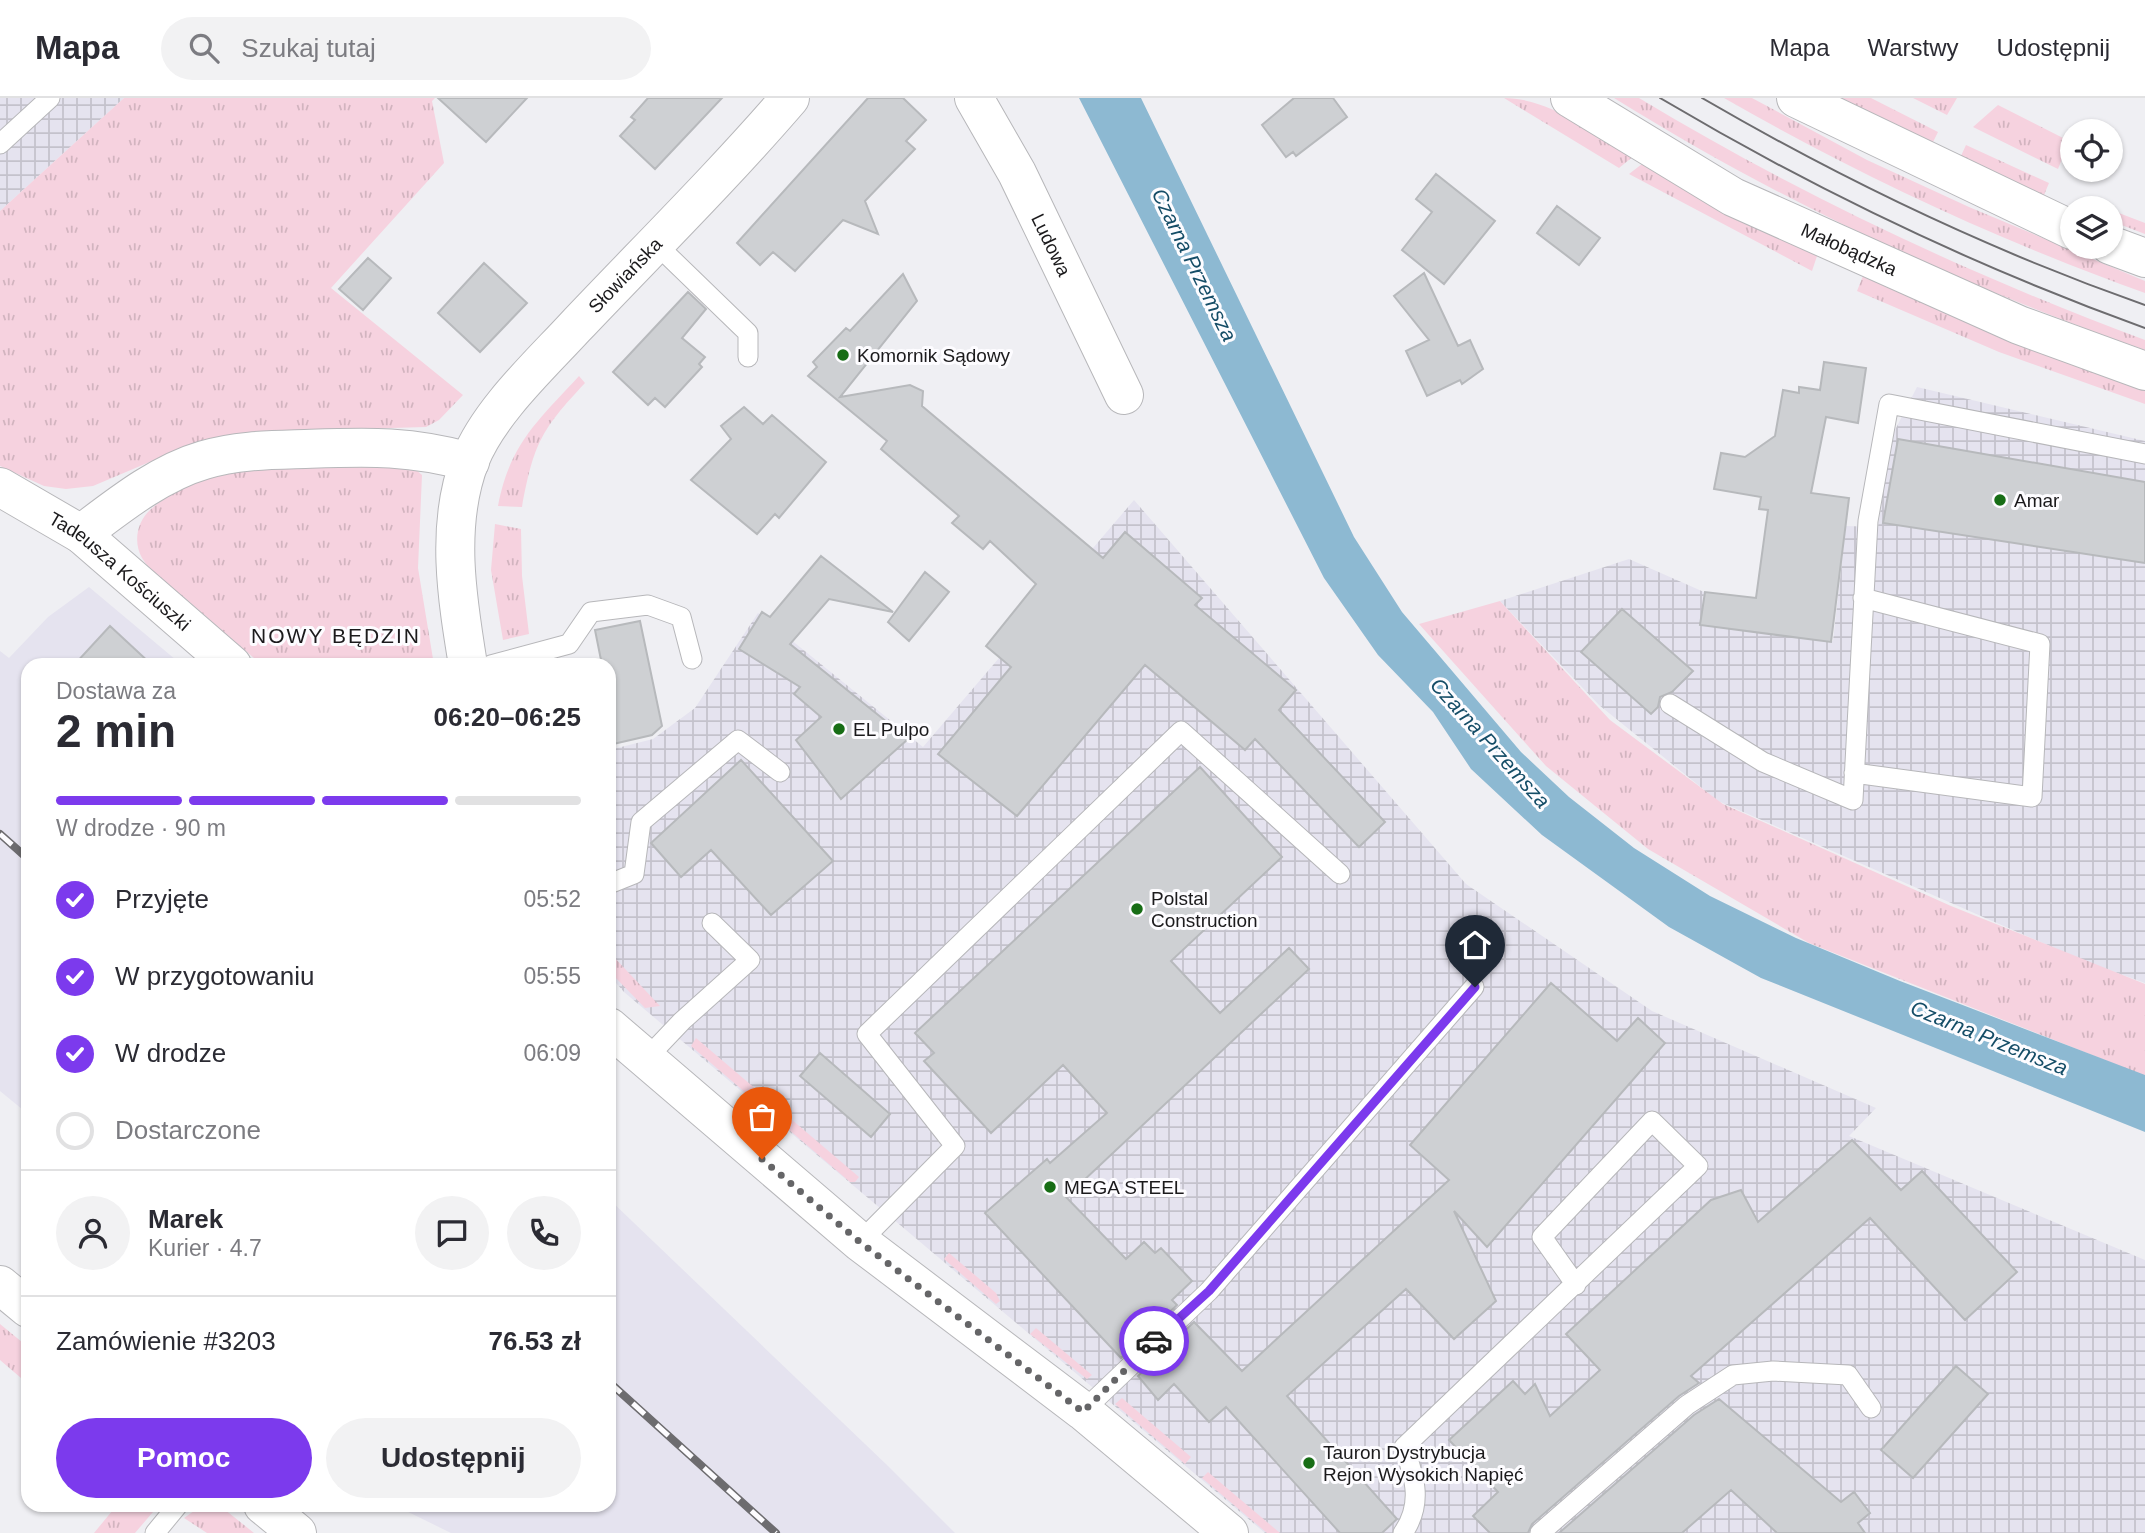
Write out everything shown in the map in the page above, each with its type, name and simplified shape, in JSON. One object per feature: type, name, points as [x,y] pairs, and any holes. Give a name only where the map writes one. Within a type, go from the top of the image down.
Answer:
[{"type":"street","name":"Słowiańska","points":[[467,658],[458,607],[454,550],[470,462],[484,431],[790,98]]},
{"type":"street","name":"Ludowa","points":[[974,98],[1017,173],[1124,395]]},
{"type":"street","name":"Małobądzka","points":[[1570,98],[1733,197],[2019,325],[2145,371]]},
{"type":"street","points":[[1796,98],[2060,224]]},
{"type":"street","points":[[2123,250],[2145,258]]},
{"type":"street","points":[[81,534],[156,481],[204,460],[257,450],[389,446],[428,450],[470,462]]},
{"type":"street","name":"Tadeusza Kościuszki","points":[[0,487],[81,534],[224,658]]},
{"type":"street","points":[[616,1033],[860,1242],[1083,1412],[1229,1533]]},
{"type":"street","points":[[0,1285],[21,1302]]},
{"type":"street","points":[[272,1512],[297,1533]]},
{"type":"lane","points":[[0,144],[50,98]]},
{"type":"lane","points":[[654,243],[748,333],[748,357]]},
{"type":"lane","points":[[1670,704],[1763,762],[1853,800],[1867,521],[1889,404],[2145,454]]},
{"type":"lane","points":[[1854,773],[2032,797],[2040,644],[1863,598]]},
{"type":"lane","points":[[517,658],[569,644],[591,612],[648,605],[681,617],[692,659]]},
{"type":"lane","points":[[860,1242],[955,1146],[867,1034],[1181,732],[1340,874]]},
{"type":"lane","points":[[616,881],[634,874],[641,821],[737,740],[780,772]]},
{"type":"lane","points":[[645,1060],[682,1021],[750,960],[712,923]]},
{"type":"lane","points":[[1083,1412],[1209,1291],[1475,987]]},
{"type":"lane","points":[[1403,1533],[1415,1513],[1414,1477],[1404,1447],[1576,1285],[1698,1166],[1652,1121],[1542,1237],[1576,1285]]},
{"type":"lane","points":[[1541,1533],[1687,1405],[1733,1375],[1773,1371],[1848,1376],[1871,1408]]},
{"type":"lane","points":[[155,1533],[172,1512]]},
{"type":"shaded area","points":[[0,98],[124,98],[0,211]]},
{"type":"shaded area","name":"Amar","points":[[1917,387],[2145,441],[2145,983],[2084,961],[1718,801],[1599,705],[1500,601],[1629,559],[1704,592],[1702,623],[1833,641],[1846,526],[1878,527],[1892,436]]},
{"type":"shaded area","points":[[1134,500],[1466,884],[1652,1011],[1876,1108],[1849,1136],[2145,1260],[2145,1533],[1265,1533],[616,983],[616,748],[653,739],[695,708],[758,613],[923,747]]},
{"type":"shaded area","points":[[89,587],[174,658],[21,658],[21,1108],[0,1091],[0,651],[9,658],[48,617]]},
{"type":"shaded area","points":[[616,1206],[955,1533],[451,1533],[408,1512],[616,1512]]},
{"type":"green space","points":[[124,98],[435,98],[432,101],[444,163],[331,288],[463,395],[439,420],[426,427],[357,429],[185,447],[93,486],[66,489],[44,486],[0,466],[0,211]]},
{"type":"green space","points":[[1504,98],[1555,110],[1635,155],[1619,168]]},
{"type":"green space","points":[[1614,98],[1639,98],[1823,200],[2014,288],[2145,340],[2145,350],[2007,298],[1873,239],[1741,172]]},
{"type":"green space","points":[[1724,98],[1752,98],[1867,160],[2060,245],[2060,259],[2093,259],[2145,281],[2145,293],[1983,229],[1878,180]]},
{"type":"green space","points":[[1842,98],[1871,98],[1938,132],[1932,144]]},
{"type":"green space","points":[[1913,98],[1957,98],[1947,115]]},
{"type":"green space","points":[[1998,105],[2060,136],[2058,169],[1973,127]]},
{"type":"green space","points":[[1966,145],[2049,183],[2044,195],[1960,158]]},
{"type":"green space","points":[[1642,164],[1817,256],[1812,271],[1629,174]]},
{"type":"green space","points":[[2123,215],[2145,223],[2145,234],[2123,226]]},
{"type":"green space","points":[[1863,276],[2145,389],[2145,404],[1999,352],[1857,291]]},
{"type":"green space","points":[[579,376],[585,383],[558,413],[536,452],[522,507],[498,506],[503,484],[518,449],[539,420]]},
{"type":"green space","points":[[291,467],[414,468],[422,475],[418,568],[433,658],[254,658],[155,573],[142,558],[137,539],[142,520],[150,510],[170,495],[192,484],[216,477]]},
{"type":"green space","points":[[495,524],[521,529],[522,576],[529,634],[503,640],[491,570]]},
{"type":"green space","points":[[1500,601],[1610,720],[1723,804],[1951,906],[2145,984],[2145,1076],[1809,943],[1648,849],[1546,766],[1419,624]]},
{"type":"green space","points":[[616,959],[660,1006],[645,1008],[616,978]]},
{"type":"green space","points":[[696,1038],[859,1177],[855,1182],[850,1182],[691,1046]]},
{"type":"green space","points":[[949,1253],[996,1293],[1000,1301],[996,1304],[944,1259]]},
{"type":"green space","points":[[0,1324],[21,1341],[21,1378],[0,1360]]},
{"type":"green space","points":[[1036,1328],[1092,1375],[1087,1379],[1030,1334]]},
{"type":"green space","points":[[1122,1398],[1191,1457],[1185,1464],[1115,1404]]},
{"type":"green space","points":[[1208,1472],[1280,1533],[1267,1533],[1202,1478]]},
{"type":"green space","points":[[111,1512],[153,1512],[135,1533],[94,1533]]},
{"type":"green space","points":[[192,1512],[228,1512],[254,1533],[207,1533],[184,1518]]},
{"type":"water","name":"Czarna Przemsza","points":[[1079,98],[1141,98],[1354,537],[1402,612],[1521,752],[1569,797],[1634,848],[1710,896],[1796,938],[1900,981],[2145,1075],[2145,1132],[1761,978],[1669,927],[1542,835],[1471,769],[1433,712],[1378,655],[1324,578]]},
{"type":"building","points":[[438,98],[527,98],[486,142]]},
{"type":"building","points":[[648,98],[722,98],[655,169],[620,136],[635,120],[631,117]]},
{"type":"building","points":[[868,98],[903,98],[926,120],[906,141],[915,149],[865,201],[878,234],[843,220],[795,271],[773,252],[760,265],[737,243]]},
{"type":"building","points":[[1294,98],[1333,98],[1347,117],[1296,156],[1293,152],[1286,157],[1262,125]]},
{"type":"building","points":[[1436,174],[1495,221],[1444,284],[1402,250],[1432,212],[1416,199]]},
{"type":"building","points":[[1557,206],[1600,238],[1579,265],[1537,233]]},
{"type":"building","points":[[368,258],[391,278],[363,310],[339,289]]},
{"type":"building","points":[[484,263],[527,303],[480,352],[438,313]]},
{"type":"building","points":[[1424,273],[1458,346],[1470,340],[1483,369],[1462,384],[1460,380],[1427,396],[1406,351],[1429,340],[1394,296]]},
{"type":"building","points":[[903,274],[917,301],[840,397],[910,385],[923,391],[922,406],[1103,558],[1125,532],[1202,598],[1195,605],[1296,690],[1279,710],[1385,822],[1359,847],[1255,739],[1245,750],[1145,665],[1017,816],[938,754],[1011,667],[986,646],[1036,584],[990,541],[983,549],[952,523],[959,516],[881,449],[887,441],[808,376],[817,367],[813,362],[846,328],[850,331]]},
{"type":"building","points":[[688,292],[706,309],[682,338],[705,357],[699,364],[702,367],[665,407],[655,398],[648,405],[613,372]]},
{"type":"building","points":[[1824,362],[1866,368],[1858,423],[1826,417],[1811,493],[1849,498],[1831,642],[1700,625],[1705,592],[1756,598],[1768,510],[1759,509],[1761,497],[1714,489],[1721,453],[1745,457],[1775,436],[1783,390],[1799,393],[1799,387],[1820,390]]},
{"type":"building","points":[[744,407],[763,424],[772,415],[826,462],[779,518],[775,514],[757,534],[691,480],[731,439],[721,426]]},
{"type":"building","name":"Amar","points":[[1898,439],[2145,482],[2145,563],[1883,523]]},
{"type":"building","points":[[821,556],[893,612],[829,599],[790,644],[908,739],[841,799],[796,740],[821,717],[794,694],[800,687],[739,649],[762,612],[770,617]]},
{"type":"building","points":[[925,572],[949,592],[909,641],[888,622]]},
{"type":"building","points":[[1622,609],[1693,671],[1672,692],[1660,697],[1658,707],[1651,714],[1581,652]]},
{"type":"building","points":[[640,621],[662,726],[652,735],[616,743],[616,658],[601,658],[595,630]]},
{"type":"building","points":[[110,626],[144,658],[80,658]]},
{"type":"building","points":[[741,760],[833,861],[771,915],[711,850],[681,877],[651,843]]},
{"type":"building","name":"Polstal Construction","points":[[1200,767],[1282,857],[1171,961],[1220,1013],[1289,948],[1309,969],[1066,1197],[1126,1259],[1144,1242],[1155,1253],[1161,1248],[1192,1281],[1172,1300],[1177,1305],[1121,1358],[985,1213],[1047,1159],[1050,1163],[1107,1113],[1063,1065],[991,1133],[924,1061],[934,1053],[915,1033]]},
{"type":"building","points":[[1551,983],[1617,1041],[1638,1018],[1665,1043],[1487,1247],[1454,1211],[1496,1301],[1454,1339],[1406,1289],[1287,1396],[1397,1519],[1382,1533],[1340,1533],[1226,1407],[1209,1422],[1174,1384],[1158,1400],[1138,1376],[1194,1322],[1242,1371],[1449,1180],[1410,1145]]},
{"type":"building","points":[[820,1053],[890,1114],[871,1137],[800,1076]]},
{"type":"building","points":[[1852,1140],[1901,1190],[1922,1171],[2017,1272],[1965,1320],[1870,1218],[1691,1376],[1699,1383],[1679,1396],[1532,1524],[1528,1533],[1490,1533],[1473,1516],[1498,1492],[1449,1440],[1513,1381],[1525,1394],[1535,1384],[1550,1416],[1600,1370],[1566,1334],[1711,1200],[1741,1190],[1758,1222]]},
{"type":"building","points":[[1956,1366],[1988,1394],[1913,1478],[1881,1450]]},
{"type":"building","points":[[1719,1399],[1841,1502],[1854,1492],[1870,1513],[1858,1523],[1865,1533],[1777,1533],[1731,1490],[1682,1533],[1559,1533],[1694,1415]]},
{"type":"tram line","points":[[1660,98],[1777,164],[1897,225],[2020,279],[2145,328]]},
{"type":"tram line","points":[[1702,98],[1809,157],[1919,212],[2031,261],[2145,305]]},
{"type":"railway","points":[[0,834],[21,853]]},
{"type":"railway","points":[[616,1388],[776,1533]]},
{"type":"way so far","points":[[762,1159],[860,1242],[1083,1412],[1154,1341]]},
{"type":"place","name":"Komornik Sądowy","points":[[843,355]]},
{"type":"place","name":"Amar","points":[[2000,500]]},
{"type":"place","name":"EL Pulpo","points":[[839,729]]},
{"type":"place","name":"Polstal Construction","points":[[1137,909]]},
{"type":"place","name":"MEGA STEEL","points":[[1050,1187]]},
{"type":"place","name":"Tauron Dystrybucja Rejon Wysokich Napięć","points":[[1309,1463]]},
{"type":"district","name":"NOWY BĘDZIN","points":[[336,636]]},
{"type":"route","points":[[1154,1341],[1209,1291],[1475,987]]}]
